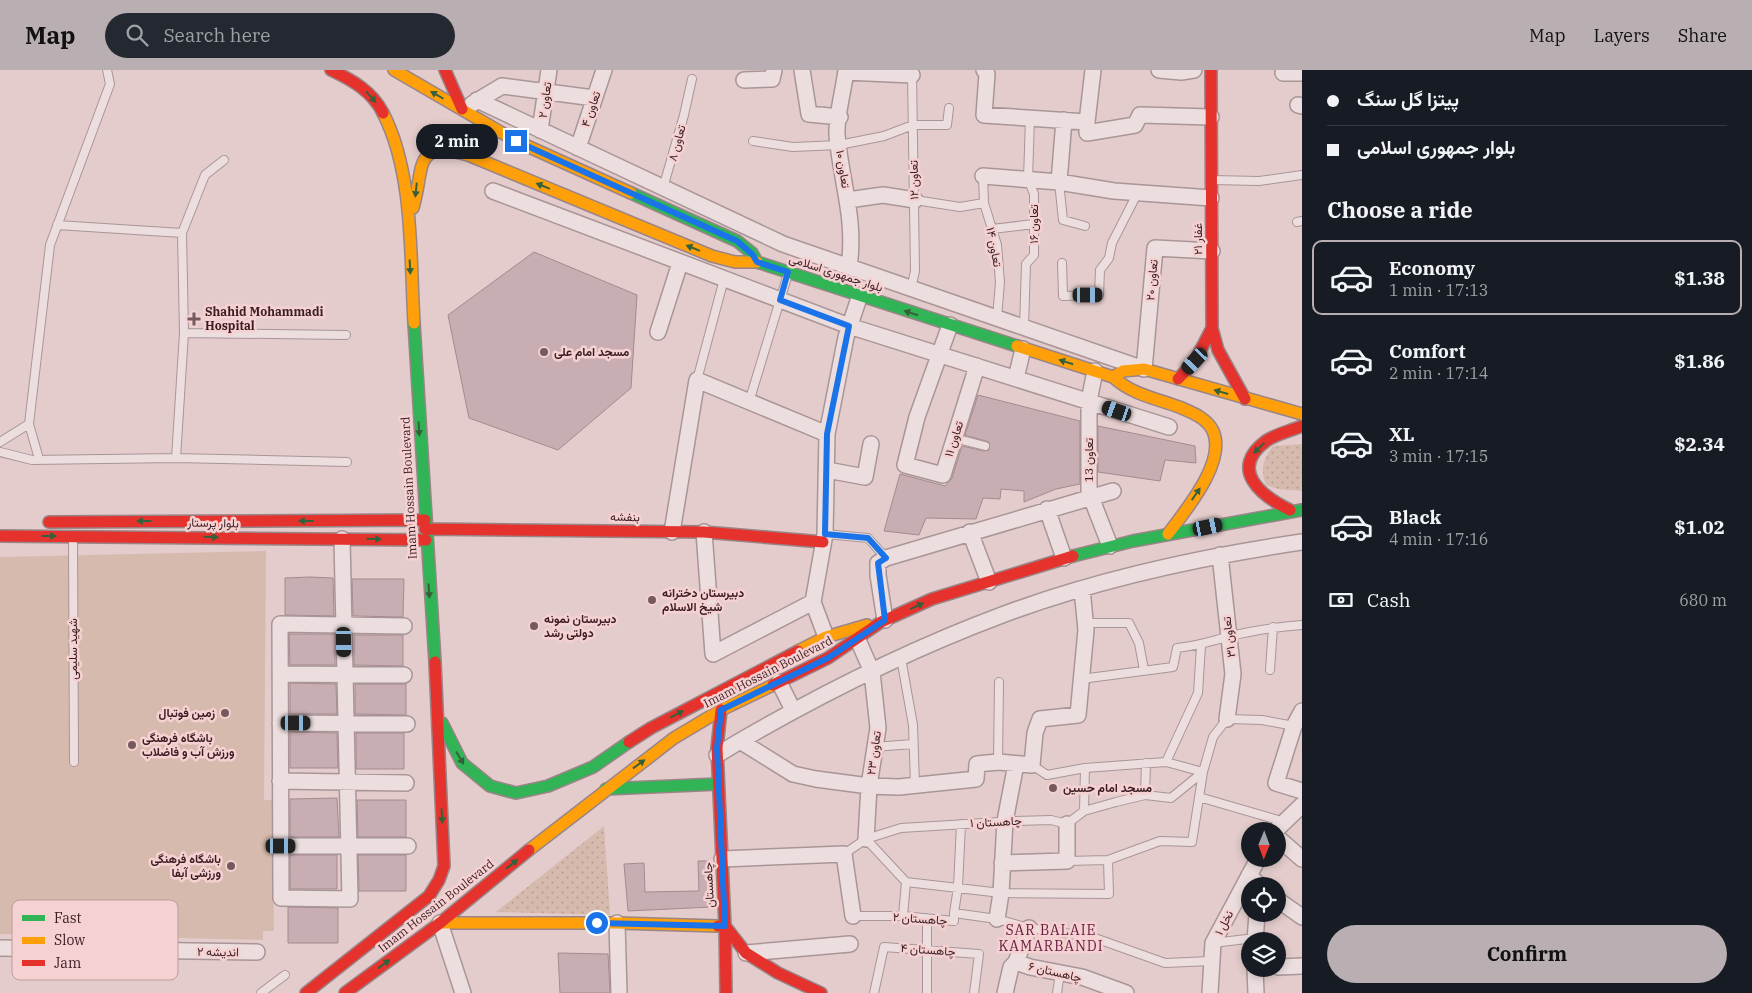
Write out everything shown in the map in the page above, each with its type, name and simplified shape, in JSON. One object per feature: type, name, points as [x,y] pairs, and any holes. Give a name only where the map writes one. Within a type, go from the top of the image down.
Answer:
[{"type":"main road","points":[[331,70],[354,82],[373,97],[388,122],[400,171],[408,218]]},
{"type":"main road","name":"بلوار جمهوری اسلامی","points":[[394,70],[516,141],[737,241],[752,254],[757,262],[1023,349],[1113,376]]},
{"type":"main road","points":[[444,70],[462,109]]},
{"type":"main road","name":"غفار ۲۱","points":[[1210,70],[1212,328],[1218,350],[1246,399]]},
{"type":"main road","points":[[408,218],[415,203],[420,165],[430,154],[444,148],[468,155],[712,256],[735,262],[757,262]]},
{"type":"main road","name":"Imam Hossain Boulevard","points":[[306,993],[429,896],[439,880],[444,866],[438,715],[425,529],[408,218]]},
{"type":"main road","points":[[1178,379],[1195,361],[1212,328]]},
{"type":"main road","points":[[1168,534],[1209,475],[1215,455],[1214,440],[1210,427],[1199,415],[1143,397],[1128,390],[1113,376],[1122,371],[1144,369],[1302,414]]},
{"type":"main road","points":[[1290,510],[1263,496],[1256,487],[1248,465],[1253,454],[1267,440],[1302,426]]},
{"type":"main road","name":"Imam Hossain Boulevard","points":[[344,993],[440,923],[606,789],[674,738],[721,710],[828,658],[858,640],[883,621],[932,599],[1064,558],[1168,534],[1290,510],[1302,510]]},
{"type":"main road","name":"بلوار پرستار","points":[[37,522],[425,529]]},
{"type":"main road","points":[[73,536],[74,522]]},
{"type":"main road","name":"بلوار پرستار","points":[[0,536],[342,538],[425,529]]},
{"type":"main road","name":"بنفشه","points":[[425,529],[704,532],[824,538]]},
{"type":"main road","points":[[438,715],[462,763],[490,786],[516,793],[548,786],[593,767],[651,728],[826,637],[883,621]]},
{"type":"main road","name":"چاهستان","points":[[721,710],[717,755],[725,926],[726,993]]},
{"type":"main road","points":[[606,789],[718,784]]},
{"type":"main road","points":[[440,923],[616,923],[725,926],[746,953],[778,973],[816,992]]},
{"type":"street","name":"تعاون ۲","points":[[540,130],[549,70]]},
{"type":"street","name":"تعاون ۴","points":[[578,148],[604,70]]},
{"type":"street","points":[[744,80],[772,79],[774,70]]},
{"type":"street","points":[[802,70],[809,114],[840,117]]},
{"type":"street","points":[[984,70],[987,74],[984,115],[1087,122]]},
{"type":"street","points":[[1093,70],[1087,133],[1136,125],[1140,115],[1211,117]]},
{"type":"street","points":[[1159,70],[1181,72],[1194,70]]},
{"type":"street","points":[[846,71],[913,72]]},
{"type":"street","name":"تعاون ۱۰","points":[[846,71],[837,133],[853,242],[849,267]]},
{"type":"street","points":[[1283,73],[1302,74]]},
{"type":"street","points":[[462,109],[502,86],[594,98]]},
{"type":"street","points":[[478,100],[783,244],[1144,369]]},
{"type":"street","points":[[1059,182],[1064,120]]},
{"type":"street","points":[[983,176],[1059,182],[1114,191],[1211,198]]},
{"type":"street","points":[[493,191],[849,326],[1089,401],[1131,416],[1169,426]]},
{"type":"street","points":[[848,200],[883,195],[915,200]]},
{"type":"street","name":"تعاون ۲۰","points":[[1144,369],[1155,248],[1212,251]]},
{"type":"street","points":[[706,273],[712,256]]},
{"type":"street","points":[[658,332],[680,263]]},
{"type":"street","points":[[826,637],[813,602],[824,538],[827,434],[849,326],[860,295]]},
{"type":"street","points":[[940,355],[950,325]]},
{"type":"street","points":[[1016,378],[1023,349]]},
{"type":"street","name":"تعاون ۱۱","points":[[940,355],[917,417],[905,465],[942,475],[978,366]]},
{"type":"street","name":"تعاون 13","points":[[1095,371],[1089,401],[1090,497],[1110,546]]},
{"type":"street","points":[[672,532],[697,380],[827,434]]},
{"type":"street","points":[[1131,416],[1143,397]]},
{"type":"street","points":[[827,470],[865,477],[871,444]]},
{"type":"street","points":[[883,621],[878,563],[886,558],[1113,491]]},
{"type":"street","points":[[1047,509],[1064,558]]},
{"type":"street","points":[[704,532],[713,654],[813,602]]},
{"type":"street","points":[[970,532],[989,582]]},
{"type":"street","points":[[342,538],[344,625],[347,782],[350,898],[281,898],[280,624],[344,625],[404,626]]},
{"type":"street","points":[[717,755],[793,710],[901,658],[1002,615],[1082,589],[1220,555],[1302,542]]},
{"type":"street","name":"تعاون ۳۱","points":[[1220,555],[1233,674],[1227,719]]},
{"type":"street","points":[[740,741],[792,774],[869,786],[899,787],[976,778],[977,764],[998,762],[1032,765],[1036,733],[1040,719],[1078,715],[1085,623],[1082,589]]},
{"type":"street","name":"تعاون ۲۳","points":[[858,640],[872,672],[878,728],[869,786],[866,839]]},
{"type":"street","points":[[280,674],[404,675]]},
{"type":"street","points":[[779,682],[793,710]]},
{"type":"street","points":[[1302,711],[1294,726],[1276,783],[1302,791]]},
{"type":"street","points":[[280,722],[407,724]]},
{"type":"street","points":[[997,919],[1001,893],[1005,821],[1016,764]]},
{"type":"street","points":[[280,781],[406,783]]},
{"type":"street","points":[[1284,822],[1302,805]]},
{"type":"street","points":[[1002,863],[1067,861],[1067,824]]},
{"type":"street","points":[[1286,845],[1302,859]]},
{"type":"street","points":[[281,846],[408,846]]},
{"type":"street","points":[[722,860],[844,854],[853,916]]},
{"type":"street","name":"نخل ۱","points":[[1210,993],[1211,961],[1214,943],[1252,868]]},
{"type":"street","points":[[1286,906],[1302,917]]},
{"type":"street","points":[[440,923],[462,984],[462,993]]},
{"type":"street","points":[[616,923],[619,993]]},
{"type":"street","points":[[1016,962],[1029,928]]},
{"type":"street","points":[[746,953],[850,944]]},
{"type":"street","name":"اندیشه ۲","points":[[178,951],[257,952]]},
{"type":"street","name":"چاهستان ۶","points":[[1005,993],[1011,967],[1016,962],[1082,977],[1126,993]]},
{"type":"street","points":[[1286,967],[1302,966]]},
{"type":"street","points":[[1255,977],[1256,993]]},
{"type":"lane","points":[[39,460],[29,424],[50,245],[110,84],[107,70]]},
{"type":"lane","name":"تعاون ۱۲","points":[[911,289],[915,271],[913,72]]},
{"type":"lane","name":"تعاون ۸","points":[[657,205],[664,187],[684,115],[692,79]]},
{"type":"lane","points":[[753,141],[792,147],[839,145],[884,136],[913,125],[947,125],[949,108]]},
{"type":"lane","name":"تعاون ۱۶","points":[[1024,328],[1026,264],[1034,255],[1034,194],[1028,179],[1030,118]]},
{"type":"lane","points":[[176,458],[184,333],[182,233],[204,175],[224,160]]},
{"type":"lane","points":[[1211,180],[1258,181],[1302,175]]},
{"type":"lane","name":"تعاون ۱۴","points":[[983,176],[984,203],[997,245],[1000,282],[997,318]]},
{"type":"lane","points":[[1059,182],[1064,220],[1085,226]]},
{"type":"lane","points":[[1062,262],[1064,296],[1099,295],[1100,270],[1109,258],[1112,243],[1138,192]]},
{"type":"lane","points":[[915,200],[960,207],[984,203]]},
{"type":"lane","points":[[992,229],[1034,224]]},
{"type":"lane","points":[[57,225],[182,233]]},
{"type":"lane","points":[[749,402],[788,272]]},
{"type":"lane","points":[[697,380],[724,279]]},
{"type":"lane","points":[[184,333],[346,335]]},
{"type":"lane","points":[[0,442],[29,424]]},
{"type":"lane","points":[[954,438],[985,446]]},
{"type":"lane","points":[[0,452],[39,460],[176,458],[347,462]]},
{"type":"lane","name":"شهید سلیمی","points":[[73,536],[74,762]]},
{"type":"lane","points":[[824,538],[868,538],[886,558]]},
{"type":"lane","points":[[1085,623],[1130,623],[1139,643],[1144,670]]},
{"type":"lane","points":[[1081,679],[1172,667],[1177,648],[1201,646],[1230,636],[1273,627],[1302,625]]},
{"type":"lane","points":[[1270,670],[1273,627]]},
{"type":"lane","points":[[1166,762],[1198,692],[1201,646]]},
{"type":"lane","points":[[901,658],[913,724],[915,785]]},
{"type":"lane","points":[[998,762],[999,682]]},
{"type":"lane","points":[[1067,861],[1108,860],[1160,841],[1192,842],[1203,772],[1213,737],[1227,719],[1262,720],[1294,726]]},
{"type":"lane","points":[[874,747],[913,744]]},
{"type":"lane","points":[[1032,765],[1047,775],[1085,768],[1166,762],[1203,772]]},
{"type":"lane","points":[[1145,796],[1146,763]]},
{"type":"lane","points":[[1084,810],[1085,768]]},
{"type":"lane","points":[[1067,824],[1084,810],[1145,796],[1171,798],[1203,772]]},
{"type":"lane","points":[[1199,797],[1269,822]]},
{"type":"lane","name":"چاهستان ۱","points":[[844,854],[866,839],[901,828],[1005,821],[1051,820],[1067,824]]},
{"type":"lane","points":[[954,913],[958,887],[961,824]]},
{"type":"lane","points":[[866,839],[906,882],[1001,893],[1109,894],[1108,860]]},
{"type":"lane","points":[[903,916],[906,882]]},
{"type":"lane","name":"چاهستان ۲","points":[[853,916],[903,916],[954,921],[954,913],[997,919],[1029,928],[1092,937],[1165,963],[1211,961]]},
{"type":"lane","points":[[927,919],[927,993]]},
{"type":"lane","points":[[1214,943],[1241,941]]},
{"type":"lane","name":"چاهستان ۴","points":[[874,993],[884,947],[979,954],[974,993]]},
{"type":"lane","points":[[1057,993],[1060,973]]},
{"type":"lane","points":[[261,993],[285,975]]},
{"type":"shaded area","points":[[1302,444],[1302,491],[1278,489],[1266,485],[1263,469],[1267,455],[1273,446]]},
{"type":"shaded area","name":"باشگاه فرهنگی ورزش آب و فاضلاب","points":[[266,551],[264,800],[273,800],[274,931],[263,931],[263,940],[178,938],[178,900],[12,900],[12,934],[0,934],[0,557]]},
{"type":"shaded area","points":[[604,826],[610,915],[496,912]]},
{"type":"building","name":"مسجد امام علی","points":[[534,252],[637,295],[631,388],[558,450],[469,418],[448,315]]},
{"type":"building","points":[[978,395],[1080,421],[1080,484],[1056,489],[1024,502],[1024,491],[1001,489],[1000,499],[983,498],[976,519],[926,518],[919,535],[884,531],[900,474],[945,486],[952,478],[962,446],[984,451],[989,450],[989,442],[965,435]]},
{"type":"building","points":[[1098,426],[1195,446],[1196,463],[1165,460],[1160,481],[1098,472]]},
{"type":"building","points":[[285,578],[333,578],[334,616],[285,615]]},
{"type":"building","points":[[352,579],[404,579],[403,617],[353,616]]},
{"type":"building","points":[[289,634],[335,634],[335,665],[290,665]]},
{"type":"building","points":[[354,635],[403,635],[403,666],[354,665]]},
{"type":"building","points":[[290,683],[336,684],[337,714],[290,714]]},
{"type":"building","points":[[355,684],[406,684],[406,715],[355,714]]},
{"type":"building","points":[[290,732],[337,733],[338,768],[290,768]]},
{"type":"building","points":[[356,733],[404,733],[404,769],[356,769]]},
{"type":"building","points":[[337,798],[339,837],[290,837],[290,799]]},
{"type":"building","points":[[357,800],[406,800],[406,837],[358,837]]},
{"type":"building","points":[[290,855],[337,855],[337,889],[290,889]]},
{"type":"building","points":[[358,855],[406,855],[406,891],[359,891]]},
{"type":"building","points":[[698,861],[710,861],[712,907],[628,911],[624,864],[644,863],[645,892],[699,891]]},
{"type":"building","points":[[288,907],[338,908],[338,943],[288,943]]},
{"type":"building","points":[[558,953],[608,954],[610,993],[560,993]]},
{"type":"traffic: fast","points":[[631,193],[737,241],[752,253],[757,262],[1017,346]]},
{"type":"traffic: fast","points":[[414,323],[435,662]]},
{"type":"traffic: fast","points":[[1073,556],[1133,541],[1302,510]]},
{"type":"traffic: fast","points":[[442,723],[462,763],[490,786],[516,793],[548,786],[593,767],[629,742]]},
{"type":"traffic: fast","points":[[606,789],[718,784]]},
{"type":"traffic: slow","points":[[394,70],[516,141],[631,193]]},
{"type":"traffic: slow","points":[[383,113],[393,137],[405,188],[411,243],[414,323]]},
{"type":"traffic: slow","points":[[413,208],[424,160],[429,154],[437,151],[450,151],[468,155],[712,256],[735,262],[757,262]]},
{"type":"traffic: slow","points":[[1017,346],[1113,377],[1123,371],[1144,369],[1302,414]]},
{"type":"traffic: slow","points":[[1113,377],[1136,392],[1193,413],[1207,422],[1213,431],[1216,443],[1209,471],[1202,486],[1168,534]]},
{"type":"traffic: slow","points":[[798,651],[826,637],[867,625]]},
{"type":"traffic: slow","points":[[529,850],[674,738],[721,710],[773,685]]},
{"type":"traffic: slow","points":[[440,923],[617,923],[718,926]]},
{"type":"traffic: jam","points":[[331,70],[354,82],[367,92],[383,113]]},
{"type":"traffic: jam","points":[[445,70],[462,109]]},
{"type":"traffic: jam","points":[[1211,70],[1212,328],[1218,350],[1245,399]]},
{"type":"traffic: jam","points":[[1178,379],[1195,361],[1212,328]]},
{"type":"traffic: jam","points":[[1290,510],[1269,497],[1253,481],[1249,471],[1250,462],[1255,451],[1266,441],[1302,426]]},
{"type":"traffic: jam","points":[[49,522],[425,520]]},
{"type":"traffic: jam","points":[[425,529],[704,532],[823,542]]},
{"type":"traffic: jam","points":[[0,536],[426,540]]},
{"type":"traffic: jam","points":[[773,685],[828,658],[881,622],[932,599],[1073,556]]},
{"type":"traffic: jam","points":[[629,742],[651,728],[798,651]]},
{"type":"traffic: jam","points":[[306,993],[429,896],[439,880],[444,866],[435,662]]},
{"type":"traffic: jam","points":[[721,710],[717,748],[725,926],[746,953],[778,973],[821,993]]},
{"type":"traffic: jam","points":[[345,993],[440,923],[529,850]]},
{"type":"traffic: jam","points":[[718,926],[725,926],[726,993]]},
{"type":"place","name":"Shahid Mohammadi Hospital","points":[[194,319]]},
{"type":"place","name":"مسجد امام علی","points":[[544,352]]},
{"type":"place","name":"دبیرستان دخترانه شیخ الاسلام","points":[[652,600]]},
{"type":"place","name":"دبیرستان نمونه دولتی رشد","points":[[534,626]]},
{"type":"place","name":"زمین فوتبال","points":[[225,713]]},
{"type":"place","name":"باشگاه فرهنگی ورزش آب و فاضلاب","points":[[132,745]]},
{"type":"place","name":"مسجد امام حسین","points":[[1053,788]]},
{"type":"place","name":"باشگاه فرهنگی ورزشی آبفا","points":[[231,866]]},
{"type":"district","name":"SAR BALAIE KAMARBANDI","points":[[1051,938]]},
{"type":"route","points":[[516,141],[737,241],[752,254],[757,262],[788,272],[780,300],[849,326],[827,434],[825,534],[868,538],[886,558],[878,563],[885,620],[858,640],[828,658],[721,710],[717,748],[725,926],[597,923]]}]
